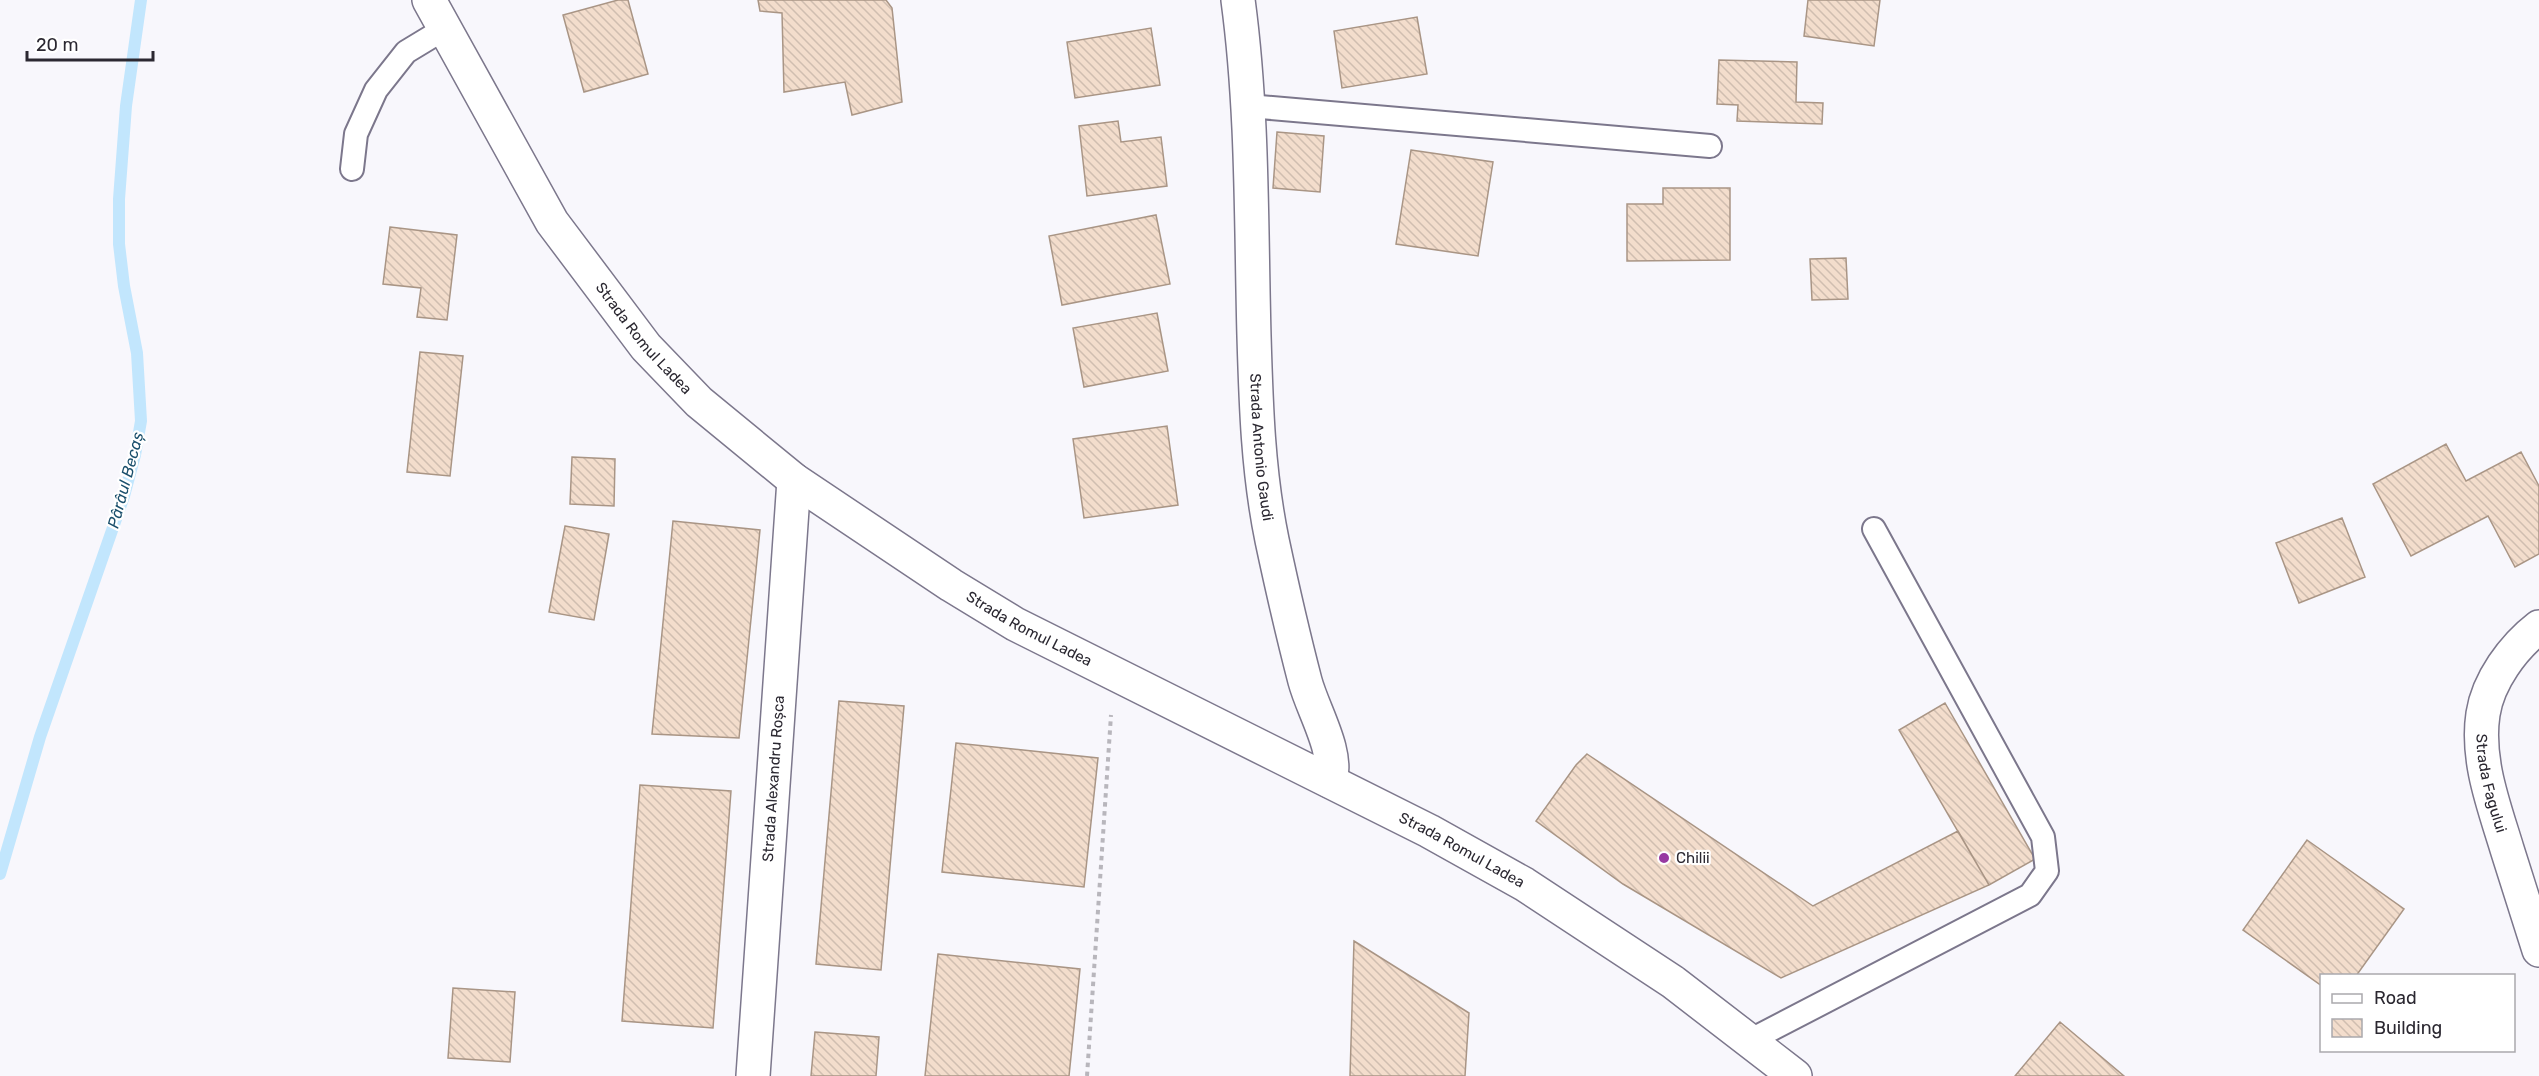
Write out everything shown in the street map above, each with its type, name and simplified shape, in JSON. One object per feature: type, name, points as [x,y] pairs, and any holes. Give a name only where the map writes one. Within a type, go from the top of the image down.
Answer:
[{"type":"street","name":"Strada Romul Ladea","points":[[429,0],[552,222],[596,283],[646,346],[699,402],[794,480],[951,585],[1015,624],[1429,831],[1524,884],[1673,982],[1795,1076]]},
{"type":"street","name":"Strada Antonio Gaudi","points":[[1238,0],[1248,106],[1258,458],[1268,523],[1286,605],[1306,685],[1329,751],[1333,771],[1330,781]]},
{"type":"street","name":"Strada Alexandru Roșca","points":[[753,1076],[794,480]]},
{"type":"street","name":"Strada Fagului","points":[[2539,627],[2511,654],[2497,676],[2482,716],[2488,787],[2539,950]]},
{"type":"lane","points":[[352,169],[356,134],[375,90],[406,52],[444,29]]},
{"type":"lane","points":[[1248,106],[1710,146]]},
{"type":"lane","points":[[1749,1041],[2030,895],[2047,871],[2043,837],[1874,529]]},
{"type":"path","points":[[1087,1076],[1111,723]]},
{"type":"building","points":[[618,0],[628,0],[648,74],[584,92],[563,15]]},
{"type":"building","points":[[758,0],[886,0],[892,8],[902,102],[852,115],[845,82],[784,92],[782,13],[760,11]]},
{"type":"building","points":[[1808,0],[1880,0],[1874,46],[1804,36]]},
{"type":"building","points":[[1417,17],[1427,74],[1342,88],[1334,31]]},
{"type":"building","points":[[1151,28],[1160,85],[1075,98],[1067,42]]},
{"type":"building","points":[[1719,60],[1797,62],[1796,102],[1823,103],[1822,124],[1737,121],[1738,105],[1717,104]]},
{"type":"building","points":[[1118,121],[1121,142],[1161,137],[1167,186],[1087,196],[1079,126]]},
{"type":"building","points":[[1277,132],[1324,136],[1320,192],[1273,188]]},
{"type":"building","points":[[1411,150],[1493,162],[1478,256],[1396,244]]},
{"type":"building","points":[[1663,188],[1730,188],[1730,260],[1627,261],[1627,204],[1663,204]]},
{"type":"building","points":[[1156,215],[1170,284],[1062,305],[1049,236]]},
{"type":"building","points":[[390,227],[457,235],[447,320],[417,317],[421,288],[383,284]]},
{"type":"building","points":[[1846,258],[1848,299],[1812,300],[1810,259]]},
{"type":"building","points":[[1157,313],[1168,371],[1084,387],[1073,328]]},
{"type":"building","points":[[420,352],[463,356],[450,476],[407,472]]},
{"type":"building","points":[[1167,426],[1178,505],[1084,518],[1073,439]]},
{"type":"building","points":[[2446,444],[2466,481],[2521,452],[2539,486],[2539,554],[2515,567],[2488,516],[2411,556],[2373,484]]},
{"type":"building","points":[[572,457],[615,459],[614,506],[570,504]]},
{"type":"building","points":[[2342,518],[2365,577],[2299,603],[2276,543]]},
{"type":"building","points":[[673,521],[760,530],[739,738],[652,734]]},
{"type":"building","points":[[565,526],[609,534],[594,620],[549,612]]},
{"type":"building","points":[[839,701],[904,706],[881,970],[816,964]]},
{"type":"building","points":[[1945,703],[2035,859],[1989,885],[1899,730]]},
{"type":"building","points":[[956,743],[1098,758],[1084,887],[942,872]]},
{"type":"building","name":"Chilii","points":[[1587,754],[1813,906],[1958,831],[1989,885],[1781,978],[1623,884],[1536,821],[1576,765]]},
{"type":"building","points":[[640,785],[731,791],[713,1028],[622,1021]]},
{"type":"building","points":[[2307,840],[2404,909],[2357,974],[2320,974],[2320,985],[2243,930]]},
{"type":"building","points":[[1354,941],[1469,1013],[1465,1076],[1350,1076]]},
{"type":"building","points":[[938,954],[1080,969],[1069,1076],[925,1076]]},
{"type":"building","points":[[453,988],[515,992],[510,1062],[448,1058]]},
{"type":"building","points":[[2060,1022],[2124,1076],[2015,1076]]},
{"type":"building","points":[[815,1032],[879,1037],[876,1076],[811,1076]]},
{"type":"waterway","name":"Pârâul Becaș","points":[[0,874],[40,737],[124,496],[141,421],[137,353],[124,286],[119,244],[119,199],[126,106],[141,0]]},
{"type":"place","name":"Chilii","points":[[1664,858]]}]
